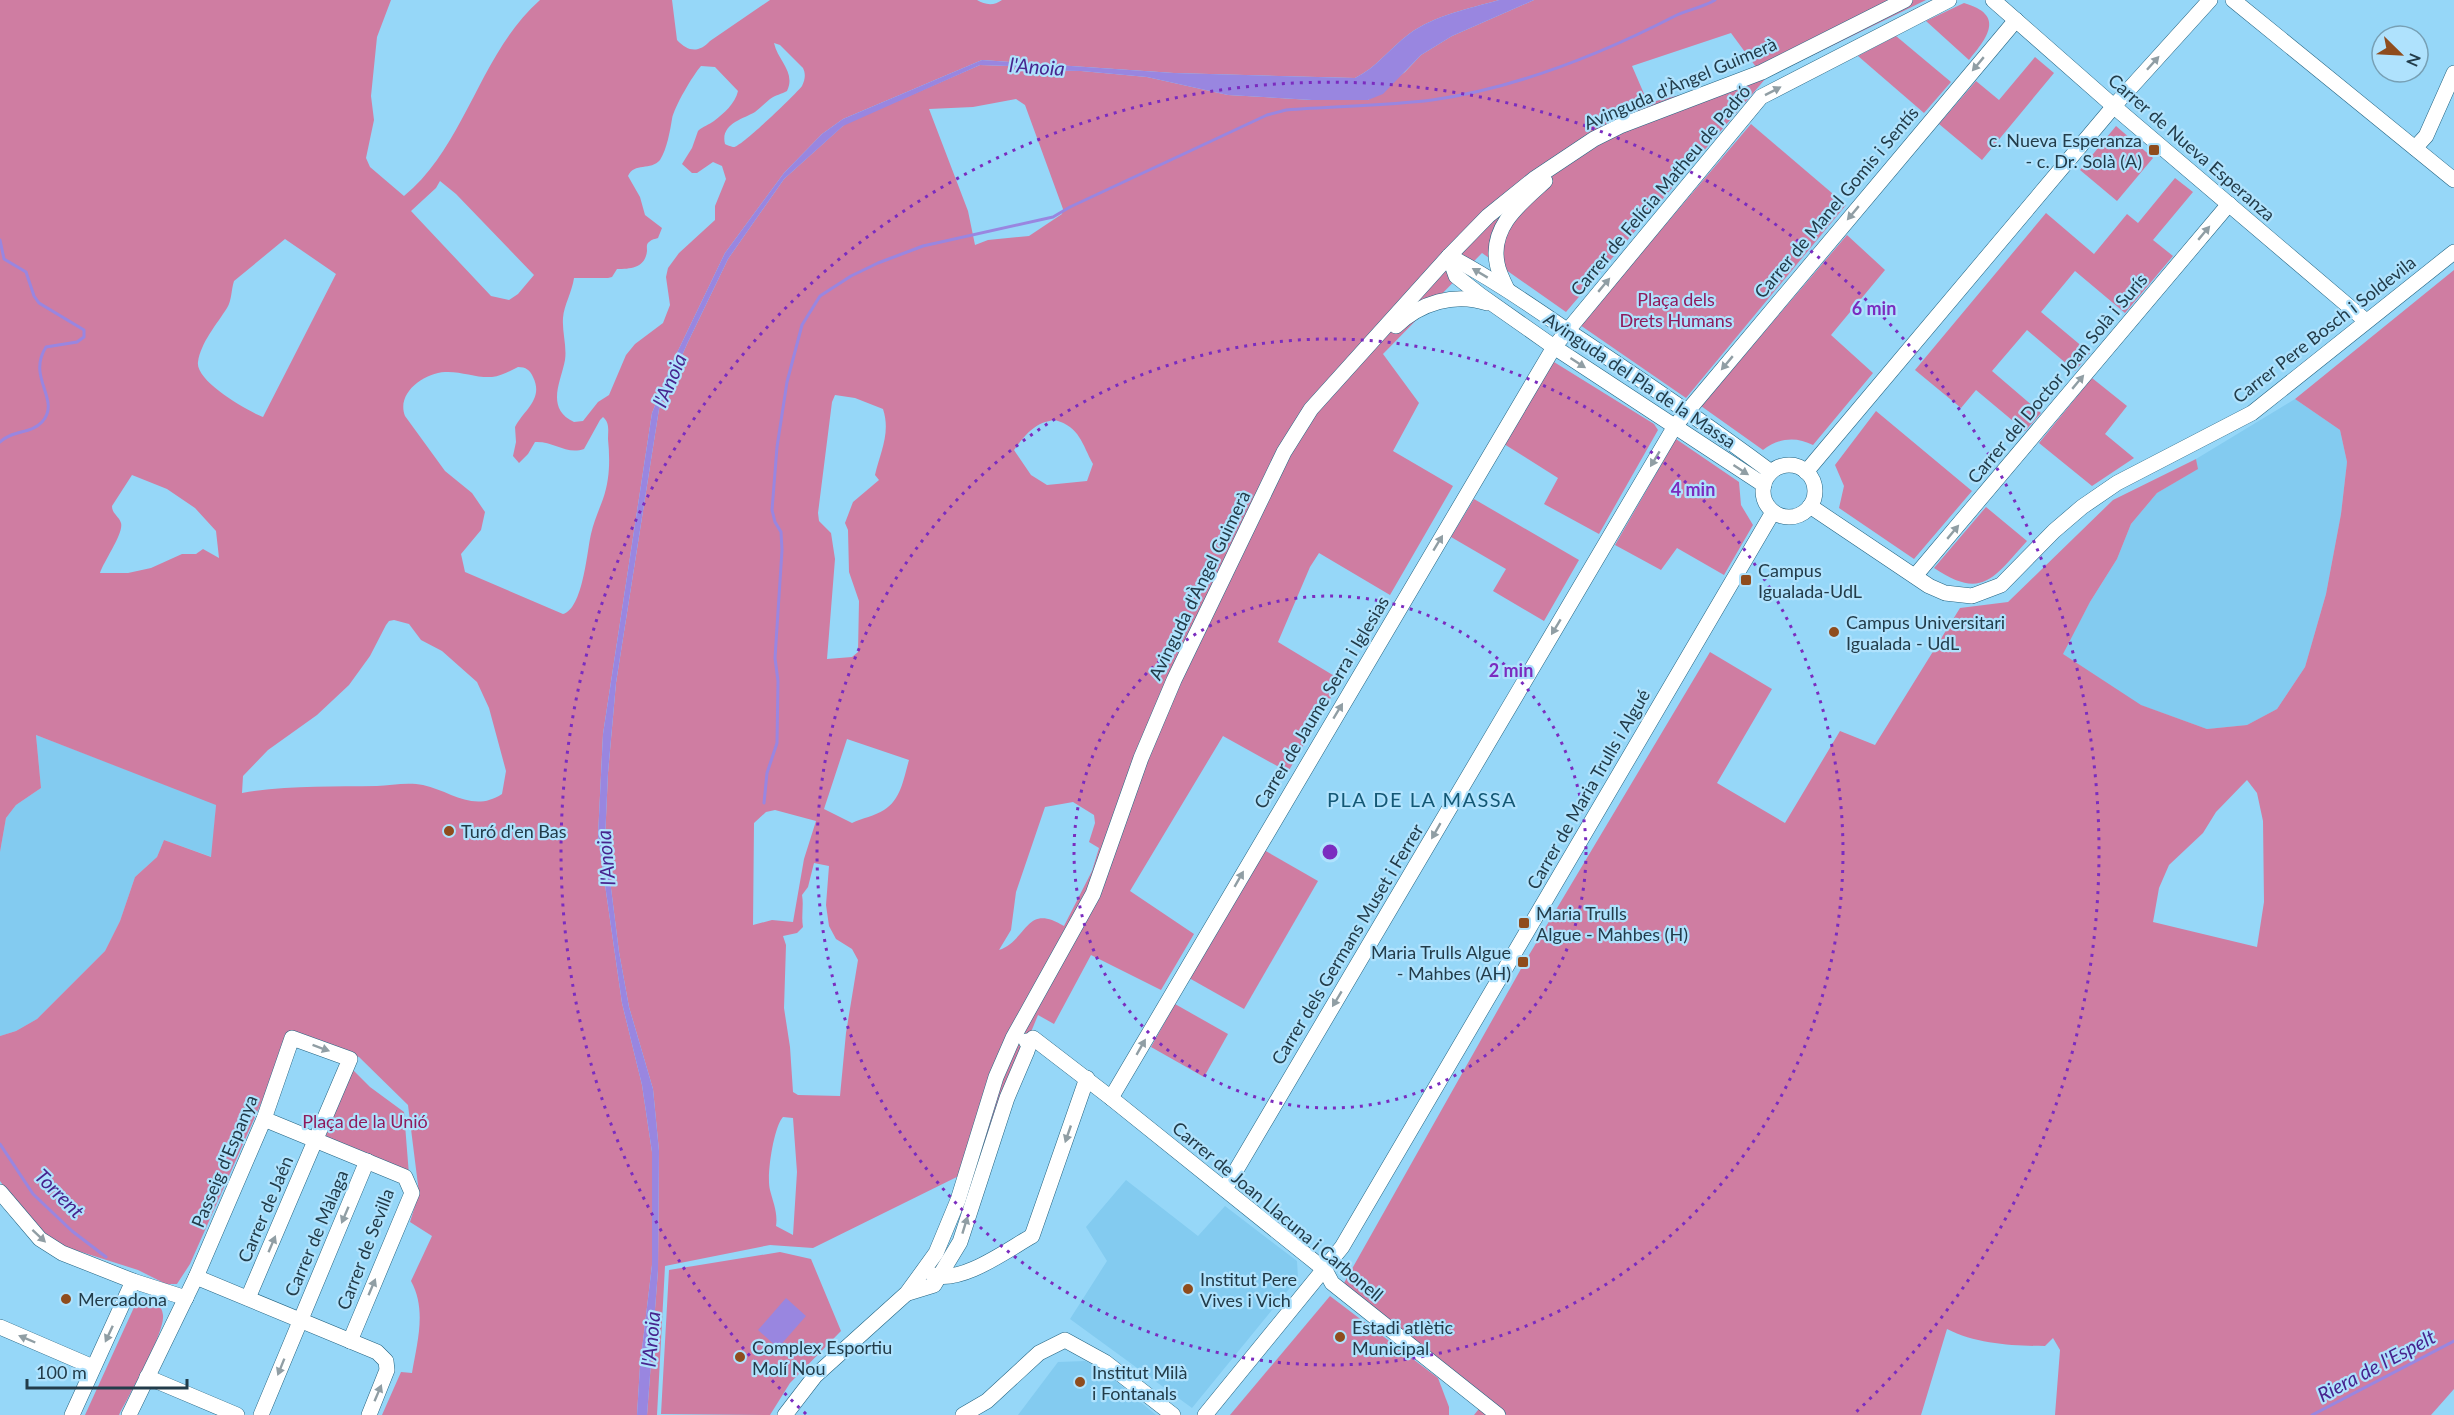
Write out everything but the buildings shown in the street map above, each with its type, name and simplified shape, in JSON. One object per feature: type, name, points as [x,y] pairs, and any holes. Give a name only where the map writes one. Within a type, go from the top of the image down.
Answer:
[{"type":"street","name":"Avinguda d'Àngel Guimerà","points":[[785,1415],[815,1376],[907,1293],[933,1273],[996,1077],[1024,1039],[1022,1019],[1093,894],[1151,731],[1284,452],[1311,409],[1449,256],[1488,216],[1534,179],[1594,139],[1620,126],[1762,72],[1905,0]]},
{"type":"street","name":"Carrer de Felícia Matheu de Padró","points":[[1567,330],[1761,97],[1949,0]]},
{"type":"street","name":"Carrer de Nueva Esperanza","points":[[1993,0],[2366,321]]},
{"type":"street","points":[[1806,472],[2114,106],[2210,0]]},
{"type":"street","points":[[2233,0],[2454,180]]},
{"type":"street","name":"Carrer de Manel Gomis i Sentís","points":[[1687,410],[2016,20]]},
{"type":"street","points":[[2415,148],[2426,136],[2454,73]]},
{"type":"street","points":[[1507,289],[1497,263],[1496,242],[1504,221],[1544,182],[1572,163],[1594,139]]},
{"type":"street","name":"Carrer del Doctor Joan Solà i Surís","points":[[1915,576],[2229,204]]},
{"type":"street","name":"Carrer Pere Bosch i Soldevila","points":[[1915,576],[1945,593],[1972,596],[2001,585],[2054,531],[2082,507],[2116,483],[2252,413],[2454,252]]},
{"type":"street","name":"Avinguda del Pla de la Massa","points":[[1449,256],[1507,289],[1687,410],[1768,478]]},
{"type":"street","name":"Avinguda del Pla de la Massa","points":[[1449,256],[1456,276],[1554,347],[1675,426],[1768,478]]},
{"type":"street","name":"Avinguda del Pla de la Massa","points":[[1284,452],[1366,358],[1407,316],[1418,309],[1450,299],[1473,298],[1496,306]]},
{"type":"street","name":"Carrer de Jaume Serra i Iglesias","points":[[1111,1098],[1554,347],[1567,330]]},
{"type":"street","name":"Carrer dels Germans Muset i Ferrer","points":[[1225,1189],[1675,426],[1687,410]]},
{"type":"street","points":[[1789,465],[1806,472],[1812,479],[1814,488],[1810,506],[1803,513],[1793,517],[1773,512],[1764,500],[1768,478],[1789,465]]},
{"type":"street","points":[[1810,506],[1915,576]]},
{"type":"street","name":"Carrer de Maria Trulls i Algué","points":[[1205,1415],[1342,1247],[1773,512]]},
{"type":"street","name":"Passeig d'Espanya","points":[[129,1415],[186,1298],[264,1119],[292,1038]]},
{"type":"street","name":"Carrer de Jaén","points":[[248,1298],[350,1059],[292,1038]]},
{"type":"street","name":"Carrer de Joan Llacuna i Carbonell","points":[[1024,1039],[1087,1078],[1325,1270],[1332,1282],[1498,1415]]},
{"type":"street","points":[[933,1273],[962,1275],[1032,1236],[1087,1078]]},
{"type":"street","name":"Carrer de Sevilla","points":[[264,1119],[405,1177],[412,1193],[350,1341]]},
{"type":"street","name":"Carrer de Màlaga","points":[[261,1415],[367,1161]]},
{"type":"street","points":[[0,1192],[40,1239],[62,1253],[133,1281],[186,1298]]},
{"type":"street","points":[[196,1276],[377,1352],[386,1361],[387,1370],[369,1415]]},
{"type":"street","points":[[72,1415],[133,1281]]},
{"type":"street","points":[[0,1327],[93,1367]]},
{"type":"street","points":[[963,1415],[987,1408],[1039,1353],[1065,1340],[1105,1362],[1173,1415]]},
{"type":"street","points":[[147,1377],[237,1415]]},
{"type":"shaded area","points":[[2295,399],[2340,430],[2347,462],[2341,514],[2326,594],[2305,667],[2277,709],[2247,725],[2207,729],[2140,705],[2062,654],[2090,602],[2117,559],[2131,524],[2157,493],[2197,469],[2196,459]]},
{"type":"shaded area","points":[[36,735],[216,804],[212,857],[164,840],[157,857],[135,877],[120,921],[105,951],[37,1019],[16,1031],[0,1036],[0,852],[6,818],[16,805],[41,788]]},
{"type":"shaded area","name":"Institut Pere Vives i Vich","points":[[1126,1180],[1198,1236],[1225,1206],[1297,1261],[1298,1278],[1192,1408],[1070,1319],[1107,1261],[1086,1227]]},
{"type":"shaded area","name":"Institut Milà i Fontanals","points":[[1085,1361],[1100,1368],[1156,1415],[1018,1415],[1058,1362]]},
{"type":"green space","points":[[0,0],[391,0],[377,37],[371,96],[374,120],[366,158],[370,167],[404,196],[425,175],[443,151],[502,46],[519,22],[540,0],[672,0],[677,40],[685,47],[694,50],[702,48],[770,0],[977,0],[990,4],[1002,0],[1499,0],[1452,13],[1419,27],[1370,69],[1355,78],[1174,73],[982,60],[843,119],[822,134],[784,173],[725,253],[674,359],[652,413],[603,734],[598,836],[622,1003],[642,1085],[652,1152],[652,1265],[640,1366],[637,1415],[382,1415],[401,1372],[412,1373],[420,1315],[419,1303],[411,1281],[432,1236],[410,1222],[419,1193],[408,1105],[359,1057],[300,1034],[266,1092],[190,1264],[177,1284],[166,1284],[138,1270],[53,1243],[35,1230],[0,1181],[0,1036],[16,1031],[37,1019],[105,951],[120,921],[135,877],[157,857],[164,840],[211,857],[216,805],[36,735],[41,788],[16,805],[6,818],[0,852]],"holes":[[[774,43],[780,45],[803,68],[805,77],[802,86],[739,145],[734,147],[725,144],[724,137],[729,127],[755,112],[772,98],[787,91],[788,72]],[[701,66],[715,67],[738,91],[732,104],[714,121],[698,131],[692,148],[682,164],[692,173],[697,173],[713,162],[722,166],[726,179],[715,206],[715,220],[679,253],[668,268],[666,277],[670,305],[663,323],[635,344],[626,355],[609,395],[598,402],[583,421],[574,422],[565,416],[557,402],[558,386],[565,360],[564,313],[574,278],[608,278],[612,277],[617,269],[636,266],[646,257],[648,243],[658,238],[662,228],[645,215],[640,197],[628,176],[634,169],[652,165],[660,160],[673,114],[693,76]],[[440,181],[456,194],[534,275],[518,294],[509,300],[491,296],[411,211],[436,188]],[[285,239],[336,274],[263,417],[223,394],[199,370],[198,362],[202,347],[229,305],[234,281]],[[518,367],[527,369],[536,385],[535,398],[515,427],[516,442],[513,456],[519,463],[535,442],[571,450],[584,449],[603,417],[608,424],[609,462],[605,492],[592,529],[580,591],[570,610],[563,614],[465,572],[461,554],[481,530],[485,512],[472,493],[445,471],[405,416],[403,408],[408,392],[429,376],[445,372],[492,377]],[[132,475],[167,489],[195,508],[216,531],[219,558],[203,549],[196,554],[182,554],[151,568],[128,573],[100,573],[121,528],[121,523],[112,509]],[[394,620],[409,624],[421,640],[442,651],[477,682],[489,708],[506,771],[502,794],[491,799],[472,801],[423,785],[412,784],[292,788],[242,793],[243,776],[268,750],[317,715],[349,685],[370,656],[389,621]]]},
{"type":"green space","points":[[1534,0],[1926,0],[1766,78],[1566,312],[1482,253],[1383,354],[1419,403],[1393,451],[1453,486],[1390,595],[1319,553],[1310,567],[1278,642],[1341,680],[1288,772],[1223,736],[1130,891],[1194,934],[1161,990],[1091,955],[1054,1024],[1038,1015],[975,1168],[813,1248],[770,1245],[665,1266],[657,1415],[647,1415],[658,1270],[659,1151],[653,1089],[629,1007],[619,952],[605,840],[608,773],[616,683],[659,409],[728,259],[784,179],[845,124],[980,65],[1147,77],[1228,95],[1312,100],[1368,100],[1405,72],[1421,55],[1452,36]],"holes":[[[1731,33],[1756,67],[1692,92],[1648,103],[1632,66]],[[1016,99],[1025,105],[1063,209],[1062,214],[1029,236],[988,240],[975,245],[968,211],[929,109],[973,107]],[[835,395],[855,398],[883,409],[885,435],[875,475],[879,480],[853,502],[845,523],[848,530],[849,572],[859,601],[858,652],[852,657],[827,659],[835,559],[831,533],[819,521],[818,513],[832,402]],[[1055,420],[1075,432],[1093,464],[1087,481],[1047,485],[1031,475],[1014,450],[1027,434],[1042,423]],[[847,739],[909,760],[901,788],[890,806],[877,814],[852,823],[824,809]],[[1073,802],[1094,815],[1095,823],[1089,842],[1099,848],[1092,871],[1064,926],[1051,920],[1041,918],[1034,920],[1016,939],[999,950],[1011,930],[1016,892],[1045,807]],[[775,810],[816,821],[804,859],[793,922],[772,920],[753,925],[754,823],[766,812]],[[814,863],[829,866],[826,905],[829,926],[836,939],[852,949],[858,960],[846,1033],[840,1096],[798,1095],[793,1092],[790,1047],[784,1008],[786,945],[783,936],[797,933],[803,927],[802,895],[808,887]],[[783,1117],[793,1118],[797,1172],[793,1235],[776,1226],[776,1212],[769,1183],[774,1140]]]},
{"type":"green space","points":[[1964,3],[1977,8],[1985,14],[1989,21],[1989,28],[1982,44],[1969,60],[1926,21]]},
{"type":"green space","points":[[1896,36],[1951,82],[1924,113],[1858,56]]},
{"type":"green space","points":[[2035,57],[2054,73],[1982,160],[1939,124],[1976,81],[1999,100]]},
{"type":"green space","name":"Plaça dels Drets Humans","points":[[1751,124],[1846,205],[1686,398],[1580,325]]},
{"type":"green space","points":[[2116,126],[2153,158],[2117,201],[2080,170]]},
{"type":"green space","points":[[2175,178],[2193,192],[2153,240],[2173,256],[2125,313],[2075,271],[2041,312],[2090,353],[2075,371],[2027,330],[1992,371],[2041,413],[2025,431],[1976,390],[1961,408],[1915,370],[2046,213],[2094,254],[2127,214],[2138,223]]},
{"type":"green space","points":[[1847,235],[1885,270],[1831,335],[1873,373],[1813,445],[1794,439],[1775,443],[1763,450],[1701,406]]},
{"type":"green space","points":[[2454,270],[2454,1389],[2431,1415],[2055,1415],[2060,1350],[2053,1338],[2045,1346],[2008,1345],[1970,1338],[1947,1329],[1921,1415],[1474,1415],[1486,1400],[1344,1283],[1526,960],[1710,652],[1772,689],[1717,783],[1785,823],[1840,731],[1875,745],[1960,608],[2008,602],[2113,500],[2196,459],[2198,469],[2157,493],[2131,524],[2117,559],[2090,602],[2063,654],[2141,705],[2207,729],[2247,725],[2277,709],[2305,667],[2326,594],[2341,514],[2347,462],[2340,430],[2295,399]],"holes":[[[2247,780],[2257,793],[2263,821],[2264,902],[2257,947],[2153,922],[2159,888],[2169,865],[2203,833],[2216,812]]]},
{"type":"green space","points":[[1554,362],[1654,424],[1658,430],[1599,534],[1544,504],[1558,478],[1504,444]]},
{"type":"green space","points":[[2092,378],[2127,406],[2105,434],[2134,458],[2092,486],[2039,443]]},
{"type":"green space","points":[[1876,411],[1972,491],[1914,559],[1839,508],[1844,486],[1835,465]]},
{"type":"green space","points":[[1676,439],[1739,482],[1741,505],[1753,525],[1724,575],[1677,548],[1661,570],[1615,545]]},
{"type":"green space","points":[[1474,499],[1579,560],[1544,621],[1493,591],[1506,569],[1451,537]]},
{"type":"green space","points":[[1986,507],[2027,541],[1996,574],[1976,583],[1965,583],[1951,578],[1934,568]]},
{"type":"green space","points":[[1264,850],[1318,881],[1244,1009],[1189,978]]},
{"type":"green space","points":[[1175,1004],[1228,1034],[1204,1077],[1151,1047]]},
{"type":"green space","name":"Plaça de la Unió","points":[[352,1069],[370,1087],[404,1112],[409,1175],[325,1138]]},
{"type":"green space","name":"Complex Esportiu Molí Nou","points":[[780,1252],[811,1259],[841,1331],[790,1383],[770,1415],[661,1414],[669,1270]]},
{"type":"green space","name":"Estadi atlètic Municipal","points":[[1330,1296],[1438,1378],[1449,1407],[1449,1415],[1230,1415]]},
{"type":"green space","points":[[143,1298],[156,1303],[163,1315],[162,1324],[146,1364],[119,1415],[85,1415],[136,1303]]},
{"type":"water","name":"l'Anoia","points":[[1499,0],[1534,0],[1452,36],[1421,55],[1383,94],[1368,100],[1312,100],[1228,95],[1147,77],[980,65],[843,126],[784,179],[728,259],[659,409],[616,683],[608,773],[605,840],[619,952],[629,1007],[653,1089],[659,1151],[658,1270],[647,1415],[637,1415],[640,1366],[652,1265],[652,1152],[642,1085],[622,1003],[598,836],[603,734],[652,413],[674,359],[725,253],[784,173],[822,134],[843,119],[982,60],[1174,73],[1355,78],[1370,69],[1419,27],[1452,13]]},
{"type":"water","points":[[786,1298],[806,1316],[778,1348],[758,1330]]},
{"type":"waterway","points":[[764,803],[767,773],[777,743],[778,681],[775,658],[782,550],[781,532],[772,510],[777,447],[787,382],[802,325],[820,296],[851,276],[923,246],[1053,217],[1267,115],[1286,110],[1396,104],[1463,95],[1556,69],[1715,0]]},
{"type":"waterway","name":"Torrent","points":[[0,240],[4,259],[26,272],[34,296],[39,303],[84,330],[84,337],[77,342],[46,347],[41,358],[40,369],[48,405],[47,414],[42,422],[38,426],[0,442]]},
{"type":"waterway","name":"Torrent","points":[[0,1144],[33,1194],[72,1231],[106,1257]]},
{"type":"waterway","name":"Riera de l'Espelt","points":[[2312,1415],[2454,1341]]},
{"type":"place","name":"c. Nueva Esperanza - c. Dr. Solà (A)","points":[[2154,150]]},
{"type":"place","name":"Campus Igualada-UdL","points":[[1746,580]]},
{"type":"place","name":"Campus Universitari Igualada - UdL","points":[[1834,632]]},
{"type":"place","name":"Turó d'en Bas","points":[[449,831]]},
{"type":"place","name":"Maria Trulls Algue - Mahbes (H)","points":[[1524,923]]},
{"type":"place","name":"Maria Trulls Algue - Mahbes (AH)","points":[[1523,962]]},
{"type":"place","name":"Institut Pere Vives i Vich","points":[[1188,1289]]},
{"type":"place","name":"Mercadona","points":[[66,1299]]},
{"type":"place","name":"Estadi atlètic Municipal","points":[[1340,1337]]},
{"type":"place","name":"Complex Esportiu Molí Nou","points":[[740,1357]]},
{"type":"place","name":"Institut Milà i Fontanals","points":[[1080,1382]]},
{"type":"district","name":"PLA DE LA MASSA","points":[[1422,799]]}]
